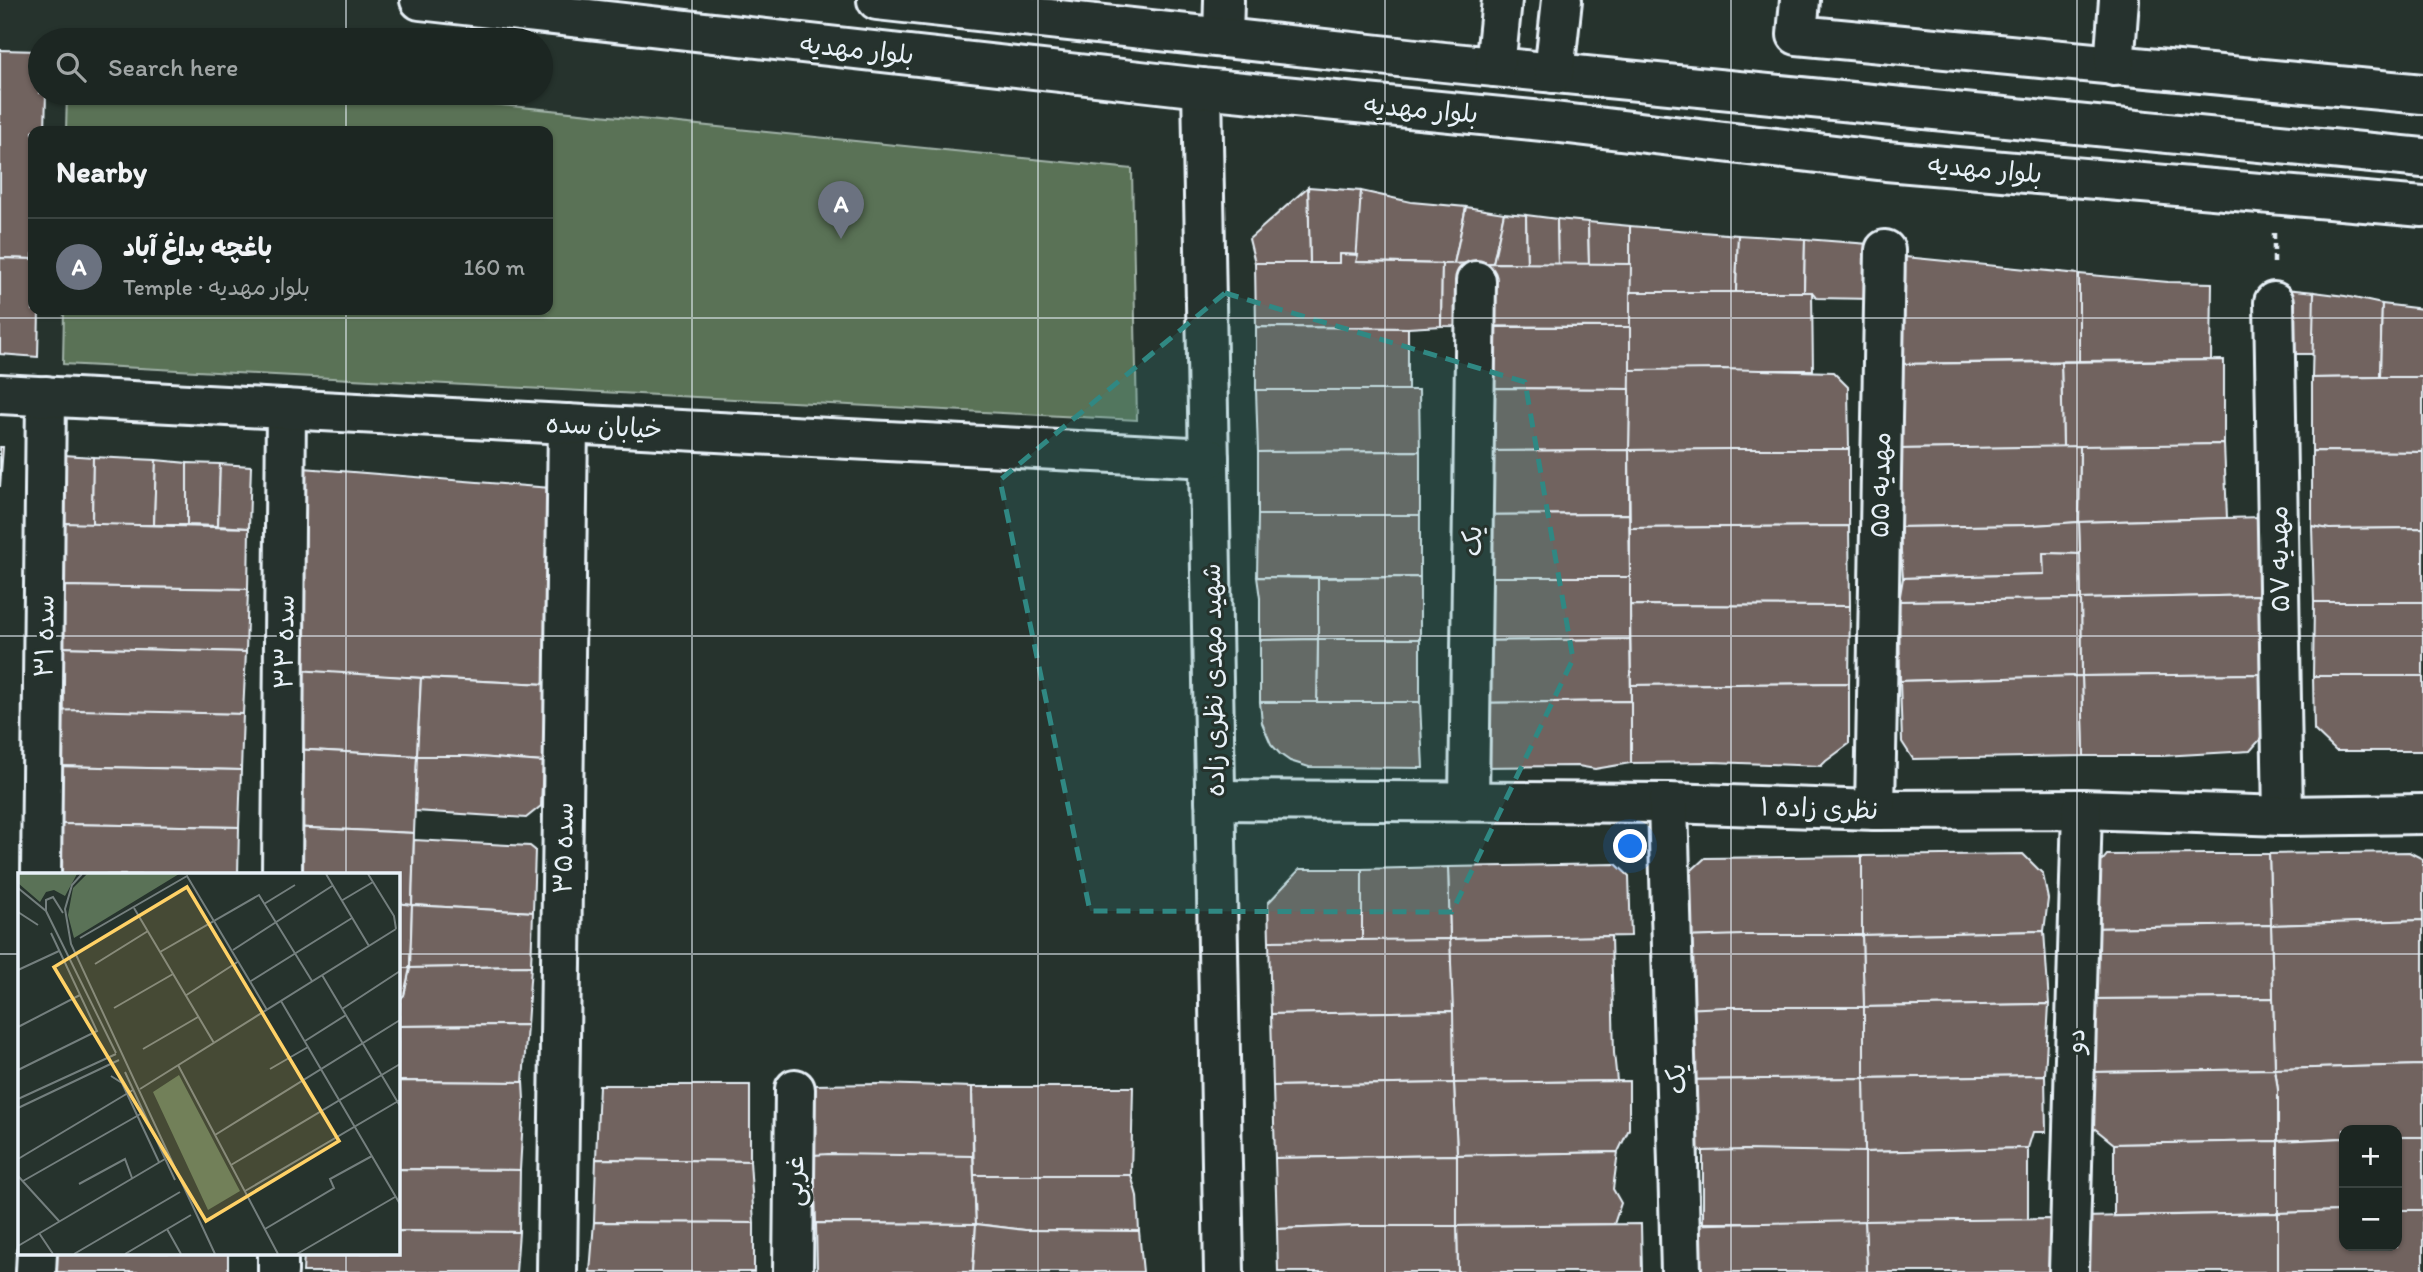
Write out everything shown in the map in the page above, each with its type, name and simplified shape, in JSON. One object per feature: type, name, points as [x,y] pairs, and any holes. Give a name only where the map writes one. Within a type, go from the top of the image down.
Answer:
[{"type":"street","name":"بلوار مهدیه","points":[[420,0],[1202,88],[1540,120],[1886,161],[2423,207]]},
{"type":"street","name":"بلوار مهدیه","points":[[877,0],[1026,8],[1223,38],[2423,158]]},
{"type":"street","points":[[1223,38],[1224,0]]},
{"type":"street","points":[[1495,67],[1502,0]]},
{"type":"street","points":[[1554,73],[1562,0]]},
{"type":"street","points":[[2114,66],[2119,0]]},
{"type":"street","points":[[1798,18],[2114,66],[2423,94]]},
{"type":"street","name":"شهید مهدی نظری زاده","points":[[1202,88],[1224,1272]]},
{"type":"street","name":"مهدیه ۵۵","points":[[1875,810],[1885,250]]},
{"type":"street","name":"یک","points":[[1469,800],[1476,281]]},
{"type":"street","name":"مهدیه ۵۷","points":[[2274,302],[2283,816]]},
{"type":"street","name":"خیابان سده","points":[[0,394],[1209,458]]},
{"type":"street","name":"سده ۳۱","points":[[41,873],[46,396]]},
{"type":"street","name":"سده ۳۳","points":[[282,873],[286,409]]},
{"type":"street","name":"سده ۳۵","points":[[557,1272],[568,424]]},
{"type":"street","name":"نظری زاده ۱","points":[[1215,800],[1668,803],[1875,810],[2082,809],[2283,816],[2423,814]]},
{"type":"street","name":"یک","points":[[1668,803],[1681,1272]]},
{"type":"street","name":"دو","points":[[2069,1272],[2082,809]]},
{"type":"street","name":"غربی","points":[[793,1272],[795,1089]]},
{"type":"street","points":[[36,1272],[37,1254]]},
{"type":"street","points":[[278,1254],[278,1272]]},
{"type":"path","points":[[2274,194],[2274,302]]},
{"type":"highlighted area","points":[[1225,293],[1525,382],[1573,659],[1452,912],[1090,911],[1000,480]]},
{"type":"green space","points":[[67,105],[501,105],[1132,169],[1137,420],[63,364],[64,315],[553,315],[553,126],[66,126]]},
{"type":"building","points":[[0,50],[28,51],[28,105],[46,105],[45,126],[28,126],[28,259],[0,258]]},
{"type":"building","points":[[1308,187],[1361,191],[1358,255],[1339,254],[1339,263],[1310,263]]},
{"type":"building","points":[[1308,187],[1310,263],[1255,263],[1249,239]]},
{"type":"building","points":[[1361,191],[1411,202],[1466,207],[1454,264],[1356,262]]},
{"type":"building","points":[[1466,207],[1504,213],[1493,263],[1454,264]]},
{"type":"building","points":[[1504,213],[1526,215],[1527,264],[1493,263]]},
{"type":"building","points":[[1526,215],[1557,219],[1558,264],[1527,264]]},
{"type":"building","points":[[1557,219],[1588,222],[1589,264],[1558,264]]},
{"type":"building","points":[[1588,222],[1630,226],[1631,264],[1589,264]]},
{"type":"building","points":[[1630,226],[1738,235],[1736,292],[1630,292]]},
{"type":"building","points":[[1738,235],[1805,239],[1804,292],[1736,292]]},
{"type":"building","points":[[1805,239],[1869,244],[1873,299],[1817,298],[1812,292],[1804,292]]},
{"type":"building","points":[[1339,254],[1358,255],[1356,262],[1442,264],[1441,326],[1256,327],[1255,263],[1339,263]]},
{"type":"building","points":[[1905,257],[2079,274],[2079,361],[1899,364],[1898,261]]},
{"type":"building","points":[[0,258],[28,259],[28,315],[39,315],[38,357],[0,354]]},
{"type":"building","points":[[1442,264],[1631,264],[1630,327],[1441,326]]},
{"type":"building","points":[[2079,274],[2212,283],[2211,360],[2079,361]]},
{"type":"building","points":[[2285,289],[2314,292],[2314,354],[2287,354]]},
{"type":"building","points":[[1630,292],[1812,292],[1813,370],[1630,370]]},
{"type":"building","points":[[2314,292],[2382,304],[2380,377],[2312,378]]},
{"type":"building","points":[[2382,304],[2423,309],[2423,377],[2380,377]]},
{"type":"building","points":[[1256,327],[1408,328],[1408,390],[1256,390]]},
{"type":"building","points":[[1482,327],[1630,327],[1630,389],[1483,388]]},
{"type":"building","points":[[2224,360],[2224,444],[2063,447],[2061,362]]},
{"type":"building","points":[[2061,362],[2063,447],[1900,449],[1899,364]]},
{"type":"building","points":[[1630,370],[1833,372],[1848,387],[1849,449],[1629,450]]},
{"type":"building","points":[[2423,377],[2423,452],[2312,451],[2312,378]]},
{"type":"building","points":[[1483,388],[1630,389],[1629,450],[1480,451]]},
{"type":"building","points":[[1256,390],[1419,390],[1420,451],[1258,452]]},
{"type":"building","points":[[2224,444],[2227,518],[2079,522],[2080,446]]},
{"type":"building","points":[[2080,446],[2079,522],[1899,527],[1900,449]]},
{"type":"building","points":[[0,447],[3,447],[0,487]]},
{"type":"building","points":[[1849,449],[1849,526],[1630,528],[1629,450]]},
{"type":"building","points":[[1629,450],[1629,514],[1469,515],[1480,451]]},
{"type":"building","points":[[1420,451],[1420,515],[1258,515],[1258,452]]},
{"type":"building","points":[[2312,451],[2423,452],[2423,528],[2329,529],[2312,526]]},
{"type":"building","points":[[64,455],[93,457],[92,525],[62,523]]},
{"type":"building","points":[[93,457],[156,460],[154,525],[92,525]]},
{"type":"building","points":[[156,460],[187,463],[187,525],[154,525]]},
{"type":"building","points":[[187,463],[220,464],[218,526],[187,525]]},
{"type":"building","points":[[220,464],[251,466],[249,528],[218,526]]},
{"type":"building","points":[[303,468],[551,488],[545,684],[296,670]]},
{"type":"building","points":[[1629,514],[1630,577],[1469,577],[1469,515]]},
{"type":"building","points":[[1258,515],[1420,515],[1420,577],[1257,577]]},
{"type":"building","points":[[2262,517],[2262,595],[2081,599],[2079,522]]},
{"type":"building","points":[[2079,522],[2080,554],[2043,553],[2044,574],[1903,578],[1899,527]]},
{"type":"building","points":[[62,523],[249,528],[248,589],[60,586]]},
{"type":"building","points":[[1849,526],[1850,606],[1630,605],[1630,528]]},
{"type":"building","points":[[2312,526],[2329,529],[2423,528],[2423,602],[2314,602]]},
{"type":"building","points":[[2043,553],[2080,554],[2081,599],[1899,601],[1903,578],[2044,574]]},
{"type":"building","points":[[1257,577],[1318,578],[1318,639],[1260,640]]},
{"type":"building","points":[[1420,577],[1420,639],[1318,639],[1318,578]]},
{"type":"building","points":[[1469,577],[1630,577],[1630,639],[1471,641]]},
{"type":"building","points":[[60,586],[248,589],[246,652],[57,647]]},
{"type":"building","points":[[2262,595],[2264,674],[2082,676],[2081,599]]},
{"type":"building","points":[[2081,599],[2082,676],[1900,681],[1899,601]]},
{"type":"building","points":[[2314,602],[2423,602],[2423,676],[2313,676]]},
{"type":"building","points":[[1630,605],[1850,606],[1849,683],[1631,685]]},
{"type":"building","points":[[1318,639],[1420,639],[1420,702],[1317,702]]},
{"type":"building","points":[[1318,639],[1317,702],[1260,702],[1260,640]]},
{"type":"building","points":[[1630,639],[1631,701],[1470,703],[1471,641]]},
{"type":"building","points":[[57,647],[246,652],[243,714],[53,711]]},
{"type":"building","points":[[296,670],[421,678],[417,756],[292,749]]},
{"type":"building","points":[[2264,674],[2265,734],[2250,751],[2162,756],[2084,756],[2082,676]]},
{"type":"building","points":[[2082,676],[2084,756],[1913,759],[1902,742],[1900,681]]},
{"type":"building","points":[[2313,676],[2423,676],[2423,751],[2336,751],[2314,730]]},
{"type":"building","points":[[421,678],[545,684],[543,762],[466,756],[417,756]]},
{"type":"building","points":[[1849,683],[1849,744],[1821,766],[1713,762],[1631,763],[1631,685]]},
{"type":"building","points":[[1631,701],[1631,763],[1595,769],[1578,766],[1476,767],[1470,703]]},
{"type":"building","points":[[1260,702],[1420,702],[1423,768],[1309,767],[1290,761],[1271,744],[1262,723]]},
{"type":"building","points":[[53,711],[243,714],[241,770],[53,766]]},
{"type":"building","points":[[292,749],[417,756],[414,833],[289,827]]},
{"type":"building","points":[[417,756],[466,756],[543,762],[541,806],[526,818],[415,811]]},
{"type":"building","points":[[53,766],[241,770],[239,827],[62,824],[49,821]]},
{"type":"building","points":[[49,821],[62,824],[239,827],[238,873],[50,873]]},
{"type":"building","points":[[289,827],[414,833],[412,905],[399,903],[399,873],[288,873]]},
{"type":"building","points":[[414,840],[530,846],[535,850],[533,912],[412,905]]},
{"type":"building","points":[[2409,852],[2423,859],[2423,920],[2271,925],[2269,854]]},
{"type":"building","points":[[2023,854],[2043,874],[2048,899],[2044,931],[1862,935],[1862,856]]},
{"type":"building","points":[[2269,854],[2271,925],[2090,928],[2099,865],[2107,855]]},
{"type":"building","points":[[1862,856],[1862,935],[1682,937],[1682,879],[1705,858]]},
{"type":"building","points":[[1616,864],[1629,876],[1631,936],[1450,939],[1448,867]]},
{"type":"building","points":[[1448,867],[1450,939],[1362,941],[1362,869]]},
{"type":"building","points":[[1300,869],[1362,869],[1362,941],[1269,941],[1268,903]]},
{"type":"building","points":[[399,903],[412,905],[410,968],[399,968]]},
{"type":"building","points":[[412,905],[533,912],[531,966],[410,968]]},
{"type":"building","points":[[2423,920],[2423,1065],[2275,1069],[2271,925]]},
{"type":"building","points":[[2271,925],[2273,998],[2093,999],[2090,928]]},
{"type":"building","points":[[2044,931],[2049,1004],[1864,1007],[1862,935]]},
{"type":"building","points":[[1862,935],[1864,1007],[1682,1009],[1682,937]]},
{"type":"building","points":[[1611,936],[1617,1081],[1454,1083],[1450,939]]},
{"type":"building","points":[[1450,939],[1453,1011],[1271,1014],[1269,941]]},
{"type":"building","points":[[531,966],[527,1025],[399,1026],[400,999],[404,995],[410,968]]},
{"type":"building","points":[[399,968],[410,968],[404,995],[400,999],[399,1012]]},
{"type":"building","points":[[2273,998],[2275,1069],[2094,1072],[2093,999]]},
{"type":"building","points":[[2049,1004],[2045,1075],[1864,1078],[1864,1007]]},
{"type":"building","points":[[1864,1007],[1864,1078],[1683,1080],[1682,1009]]},
{"type":"building","points":[[1453,1011],[1454,1083],[1273,1086],[1271,1014]]},
{"type":"building","points":[[527,1025],[523,1082],[399,1081],[399,1026]]},
{"type":"building","points":[[2423,1065],[2423,1137],[2402,1137],[2402,1125],[2339,1125],[2339,1138],[2278,1141],[2278,1090],[2275,1069]]},
{"type":"building","points":[[2275,1069],[2278,1090],[2278,1141],[2114,1144],[2094,1128],[2094,1072]]},
{"type":"building","points":[[2045,1075],[2046,1132],[2033,1132],[2028,1148],[1865,1152],[1864,1078]]},
{"type":"building","points":[[1864,1078],[1865,1152],[1694,1151],[1683,1080]]},
{"type":"building","points":[[399,1081],[523,1082],[520,1170],[399,1169]]},
{"type":"building","points":[[1629,1081],[1629,1129],[1618,1152],[1457,1155],[1454,1083]]},
{"type":"building","points":[[1454,1083],[1457,1155],[1275,1158],[1273,1086]]},
{"type":"building","points":[[599,1085],[750,1085],[750,1161],[596,1159]]},
{"type":"building","points":[[813,1085],[972,1087],[973,1156],[814,1155]]},
{"type":"building","points":[[972,1087],[1133,1087],[1131,1175],[974,1175]]},
{"type":"building","points":[[2402,1137],[2423,1137],[2423,1210],[2402,1210]]},
{"type":"building","points":[[2339,1138],[2339,1211],[2278,1213],[2278,1141]]},
{"type":"building","points":[[2278,1141],[2278,1213],[2114,1216],[2114,1144]]},
{"type":"building","points":[[2028,1148],[2028,1220],[1865,1221],[1865,1152]]},
{"type":"building","points":[[1703,1151],[1865,1152],[1865,1221],[1703,1223]]},
{"type":"building","points":[[1618,1152],[1613,1189],[1621,1203],[1614,1224],[1457,1226],[1457,1155]]},
{"type":"building","points":[[814,1155],[973,1156],[976,1224],[816,1223]]},
{"type":"building","points":[[1457,1155],[1457,1226],[1277,1229],[1275,1158]]},
{"type":"building","points":[[596,1159],[750,1161],[754,1223],[594,1222]]},
{"type":"building","points":[[399,1169],[520,1170],[519,1232],[399,1231]]},
{"type":"building","points":[[974,1175],[1131,1175],[1137,1196],[1139,1231],[1025,1230],[976,1224]]},
{"type":"building","points":[[2402,1210],[2423,1210],[2423,1272],[2278,1272],[2278,1213],[2339,1211],[2339,1251],[2402,1251]]},
{"type":"building","points":[[2278,1213],[2278,1272],[2081,1272],[2081,1217]]},
{"type":"building","points":[[2054,1219],[2056,1272],[1867,1272],[1865,1221]]},
{"type":"building","points":[[1865,1221],[1867,1272],[1667,1272],[1666,1225]]},
{"type":"building","points":[[594,1222],[754,1223],[754,1272],[590,1272]]},
{"type":"building","points":[[816,1223],[976,1224],[973,1272],[817,1272]]},
{"type":"building","points":[[976,1224],[1025,1230],[1139,1231],[1143,1272],[973,1272]]},
{"type":"building","points":[[1641,1224],[1642,1272],[1458,1272],[1457,1226]]},
{"type":"building","points":[[1457,1226],[1458,1272],[1278,1272],[1277,1229]]},
{"type":"building","points":[[399,1231],[519,1232],[516,1272],[303,1272],[304,1254],[399,1254]]},
{"type":"building","points":[[39,1254],[228,1254],[228,1272],[38,1272]]},
{"type":"place","name":"باغچه بداغ آباد","points":[[841,239]]}]
